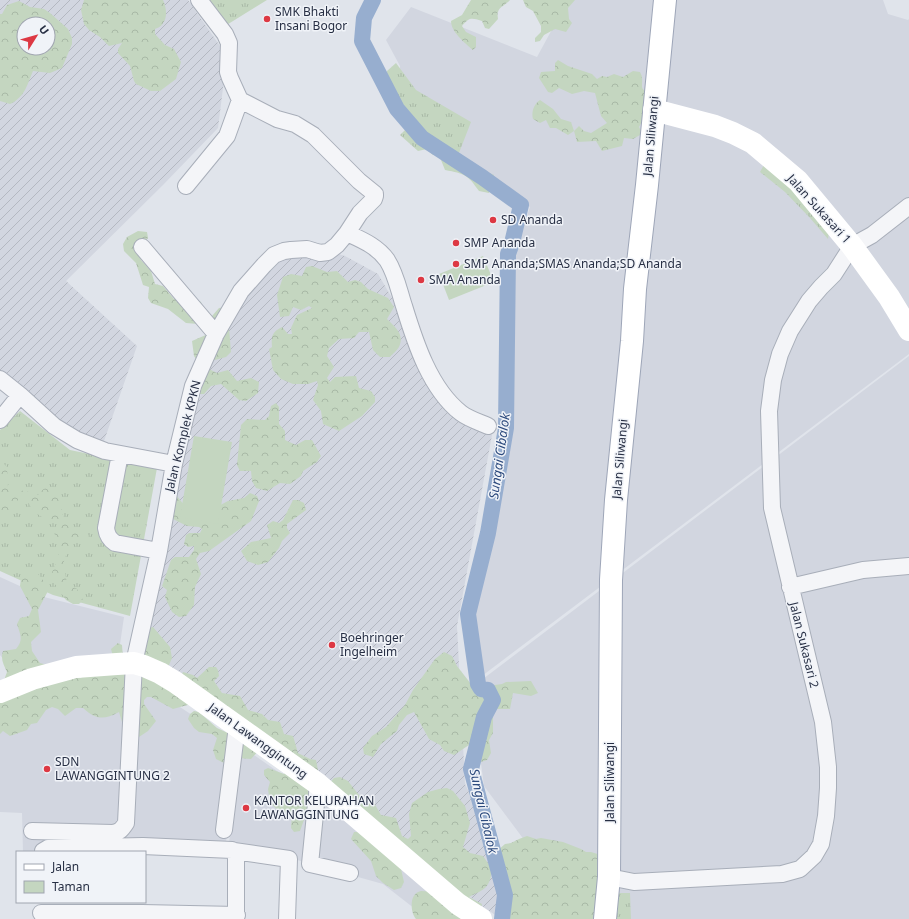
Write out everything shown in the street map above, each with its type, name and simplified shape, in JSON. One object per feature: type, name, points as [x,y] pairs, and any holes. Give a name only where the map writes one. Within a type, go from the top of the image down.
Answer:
[{"type":"main road","name":"Jalan Siliwangi","points":[[604,918],[609,878],[611,580],[616,500],[632,341],[635,289],[665,0]]},
{"type":"main road","name":"Jalan Sukasari 1","points":[[654,110],[715,126],[754,143],[798,181],[852,246],[889,297],[909,330]]},
{"type":"main road","name":"Jalan Lawanggintung","points":[[0,692],[32,679],[76,667],[134,663],[144,666],[165,676],[318,784],[458,904],[481,919]]},
{"type":"street","points":[[199,0],[225,34],[229,43],[228,72],[240,100],[277,119],[295,124],[313,135],[359,181],[375,194],[374,199],[360,213],[347,233],[365,241],[377,249],[387,260],[394,272],[418,350],[433,380],[440,390],[461,413],[488,426]]},
{"type":"street","points":[[186,186],[226,136],[240,100]]},
{"type":"street","points":[[852,246],[872,235],[909,206]]},
{"type":"street","name":"Jalan Komplek KPKN","points":[[32,830],[113,833],[118,832],[126,823],[134,663],[159,551],[174,464],[193,386],[216,334],[241,291],[274,255],[284,251],[307,249],[320,253],[328,252],[337,245],[347,233]]},
{"type":"street","name":"Jalan Sukasari 2","points":[[609,878],[634,882],[782,874],[800,869],[814,856],[821,844],[826,816],[828,788],[828,767],[823,722],[772,508],[769,410],[773,380],[780,354],[790,331],[809,301],[834,274],[852,246]]},
{"type":"street","points":[[142,247],[216,334]]},
{"type":"street","points":[[0,379],[54,426],[87,445],[105,451],[174,464]]},
{"type":"street","points":[[0,420],[20,395]]},
{"type":"street","points":[[120,454],[106,528],[107,534],[115,543],[159,551]]},
{"type":"street","points":[[790,587],[863,570],[909,566]]},
{"type":"street","points":[[224,830],[237,726]]},
{"type":"street","points":[[310,864],[318,784]]},
{"type":"street","points":[[43,851],[48,848],[232,850],[289,859],[350,873]]},
{"type":"street","points":[[41,911],[142,911],[236,917],[236,854],[234,851]]},
{"type":"street","points":[[287,919],[289,859]]},
{"type":"shaded area","points":[[0,0],[188,0],[227,56],[218,128],[66,281],[137,346],[103,444],[72,437],[0,374]]},
{"type":"shaded area","points":[[568,0],[883,0],[888,14],[908,20],[909,19],[909,354],[474,682],[474,609],[510,428],[513,257],[530,207],[423,137],[399,108],[400,66],[386,40],[411,7],[537,57]]},
{"type":"shaded area","name":"Boehringer Ingelheim","points":[[310,245],[345,256],[378,274],[392,298],[414,353],[433,390],[492,435],[457,626],[465,784],[486,827],[498,860],[505,895],[498,917],[314,788],[144,660],[190,424],[228,320],[274,258]]},
{"type":"shaded area","points":[[909,356],[909,919],[583,919],[484,786],[471,688]]},
{"type":"shaded area","points":[[0,577],[44,597],[124,617],[118,658],[12,669],[0,655]]},
{"type":"shaded area","points":[[23,695],[165,697],[234,743],[225,855],[146,851],[23,851],[22,813],[0,812],[0,710]]},
{"type":"shaded area","points":[[238,744],[492,919],[428,919],[383,884],[290,858],[229,845]]},
{"type":"green space","points":[[84,0],[163,0],[166,8],[166,18],[162,25],[155,29],[155,34],[165,45],[174,49],[181,62],[176,79],[160,91],[151,91],[136,84],[130,66],[118,53],[118,49],[122,43],[109,46],[100,37],[89,30],[84,24],[81,10]]},
{"type":"green space","points":[[207,0],[267,0],[225,26]]},
{"type":"green space","points":[[471,0],[510,0],[501,7],[498,13],[498,19],[489,29],[485,28],[482,21],[473,19],[467,21],[462,26],[466,32],[476,37],[476,47],[473,50],[456,33],[453,29],[451,21],[462,15]]},
{"type":"green space","points":[[523,0],[575,0],[568,8],[569,19],[572,23],[566,32],[555,29],[544,35],[540,41],[535,42],[535,38],[541,32],[541,26],[533,11],[526,7]]},
{"type":"green space","points":[[19,1],[30,7],[44,9],[53,16],[16,16],[16,56],[56,56],[56,18],[68,29],[72,38],[72,44],[62,68],[50,73],[33,71],[22,94],[10,104],[0,101],[0,14],[2,14],[7,5]]},
{"type":"green space","points":[[558,60],[568,66],[592,74],[597,79],[602,76],[607,77],[614,74],[623,77],[633,71],[640,72],[642,77],[642,88],[648,92],[644,118],[639,127],[641,131],[640,135],[633,139],[624,138],[622,146],[602,151],[596,141],[577,142],[574,131],[579,126],[584,131],[591,133],[607,123],[601,116],[595,93],[584,91],[572,94],[559,88],[552,93],[548,92],[539,78],[541,72],[555,71],[555,63]]},
{"type":"green space","points":[[396,63],[416,90],[471,122],[457,158],[494,175],[489,193],[479,191],[465,176],[445,170],[439,155],[433,155],[427,149],[418,151],[400,135],[406,129],[401,119],[403,108],[399,103],[393,107],[388,107],[387,71]]},
{"type":"green space","points":[[540,100],[553,109],[561,119],[571,122],[574,131],[568,135],[556,128],[550,128],[546,120],[540,123],[533,119],[533,111],[536,104]]},
{"type":"green space","points":[[765,163],[776,171],[829,232],[828,239],[785,192],[760,172]]},
{"type":"green space","points":[[138,231],[147,232],[148,238],[139,248],[139,254],[141,260],[151,271],[155,284],[163,286],[174,299],[196,299],[201,302],[206,316],[212,316],[219,308],[225,307],[234,319],[229,328],[231,352],[226,357],[208,363],[209,369],[217,373],[228,370],[237,381],[251,378],[259,382],[258,393],[246,401],[239,400],[221,384],[211,386],[204,394],[193,394],[198,362],[194,356],[192,341],[208,334],[198,324],[186,323],[168,309],[151,303],[148,298],[149,287],[143,285],[136,263],[124,251],[123,244],[127,237]]},
{"type":"green space","points":[[483,256],[494,282],[449,300],[439,274]]},
{"type":"green space","points":[[312,266],[327,272],[337,271],[348,282],[355,280],[361,282],[368,289],[388,298],[394,307],[387,319],[398,331],[401,338],[399,347],[390,357],[380,357],[373,350],[369,332],[359,332],[354,338],[339,339],[329,348],[327,356],[334,367],[327,378],[330,382],[335,377],[356,376],[359,388],[371,391],[375,397],[375,402],[362,416],[339,431],[323,424],[321,411],[313,400],[318,385],[317,381],[308,384],[293,384],[281,379],[273,370],[269,349],[272,347],[272,337],[276,331],[282,327],[288,334],[292,334],[291,328],[297,315],[312,308],[309,306],[301,310],[293,307],[289,316],[280,317],[277,295],[283,277],[291,274],[302,276],[306,267]]},
{"type":"green space","points":[[276,403],[279,407],[279,424],[285,431],[285,440],[296,445],[305,440],[312,440],[321,456],[317,462],[303,471],[301,476],[290,484],[280,483],[267,491],[256,488],[252,481],[251,471],[240,471],[237,465],[241,425],[247,419],[265,420],[269,416],[271,406]]},
{"type":"green space","points":[[20,411],[70,450],[157,468],[130,616],[53,595],[0,571],[0,430]]},
{"type":"green space","points":[[194,436],[232,442],[218,524],[180,517]]},
{"type":"green space","points":[[0,460],[7,467],[8,488],[29,492],[36,497],[43,489],[47,487],[57,489],[62,500],[62,513],[68,526],[74,529],[83,529],[89,536],[86,540],[70,543],[63,564],[67,583],[77,589],[83,600],[79,604],[73,604],[66,600],[50,577],[56,563],[61,543],[53,532],[56,527],[62,526],[62,524],[51,523],[33,511],[26,498],[18,500],[10,513],[5,516],[0,514]]},
{"type":"green space","points":[[250,493],[257,496],[259,501],[251,521],[209,551],[200,553],[196,559],[201,574],[195,587],[194,605],[186,616],[179,617],[172,612],[165,597],[167,590],[162,586],[171,560],[175,557],[189,557],[194,550],[194,546],[188,547],[184,544],[186,535],[189,533],[200,533],[202,529],[199,527],[187,526],[171,518],[177,496],[188,510],[207,512],[228,501],[244,498]]},
{"type":"green space","points":[[293,500],[298,500],[304,503],[306,510],[287,524],[287,528],[290,533],[282,541],[279,548],[268,562],[258,565],[247,561],[241,551],[251,542],[271,538],[267,525],[273,521],[279,523],[283,520]]},
{"type":"green space","points":[[37,573],[44,581],[48,591],[38,610],[41,632],[31,642],[32,651],[40,663],[65,670],[71,677],[81,678],[91,667],[115,664],[111,649],[118,643],[122,645],[123,658],[138,658],[145,629],[153,627],[170,647],[172,658],[164,677],[176,686],[183,672],[197,678],[209,667],[216,667],[219,676],[214,681],[222,693],[240,696],[248,710],[262,714],[268,720],[280,722],[284,734],[293,736],[298,753],[310,759],[316,760],[318,770],[311,784],[309,806],[300,831],[294,832],[291,828],[292,813],[280,812],[270,803],[268,789],[270,782],[264,775],[264,770],[268,768],[284,774],[288,768],[261,748],[251,759],[237,758],[224,763],[216,759],[213,750],[217,738],[212,734],[199,732],[194,728],[188,719],[190,714],[194,711],[199,712],[217,728],[230,734],[191,704],[173,709],[151,697],[147,697],[144,700],[144,704],[156,721],[148,731],[136,739],[125,732],[119,712],[100,718],[92,715],[83,708],[76,708],[65,716],[58,709],[52,707],[46,710],[37,723],[31,724],[27,730],[10,736],[3,731],[0,734],[0,686],[3,683],[7,672],[2,654],[3,651],[16,649],[20,643],[21,637],[17,624],[20,618],[29,616],[32,609],[20,586],[21,578],[24,575]]},
{"type":"green space","points":[[444,652],[452,656],[457,666],[471,684],[480,687],[502,684],[506,682],[531,681],[538,693],[531,696],[513,693],[510,709],[495,709],[493,714],[493,733],[489,740],[491,753],[487,760],[481,762],[478,761],[471,746],[469,745],[454,755],[444,751],[440,745],[429,739],[414,712],[407,715],[399,725],[397,731],[381,744],[373,757],[364,754],[363,748],[372,736],[386,727],[405,705],[413,690],[435,659]]},
{"type":"green space","points":[[340,777],[348,781],[362,799],[374,803],[381,815],[396,818],[402,836],[408,839],[411,836],[409,814],[412,803],[428,792],[447,788],[453,791],[465,806],[470,823],[463,847],[470,853],[483,856],[492,869],[490,880],[486,887],[469,897],[482,904],[480,911],[465,919],[416,919],[412,908],[414,895],[421,891],[438,893],[401,869],[404,882],[401,888],[394,890],[383,883],[376,876],[371,861],[351,839],[354,832],[363,832],[327,786],[334,778]]},
{"type":"green space","points":[[527,836],[536,839],[541,838],[563,842],[586,852],[604,856],[595,919],[508,919],[507,911],[512,897],[507,889],[509,879],[504,872],[505,865],[497,851],[505,844]]},
{"type":"green space","points":[[610,893],[630,893],[631,919],[610,919]]},
{"type":"waterway","name":"Sungai Cibalok","points":[[373,0],[364,18],[362,41],[397,109],[422,138],[482,177],[521,205],[508,254],[506,428],[488,533],[468,614],[478,684],[481,689],[488,690],[493,700],[484,717],[471,769],[505,895],[502,919]]},
{"type":"place","name":"SMK Bhakti Insani Bogor","points":[[267,19]]},
{"type":"place","name":"SD Ananda","points":[[493,220]]},
{"type":"place","name":"SMP Ananda","points":[[456,243]]},
{"type":"place","name":"SMP Ananda;SMAS Ananda;SD Ananda","points":[[456,264]]},
{"type":"place","name":"SMA Ananda","points":[[421,280]]},
{"type":"place","name":"Boehringer Ingelheim","points":[[332,645]]},
{"type":"place","name":"SDN LAWANGGINTUNG 2","points":[[47,769]]},
{"type":"place","name":"KANTOR KELURAHAN LAWANGGINTUNG","points":[[246,808]]}]
